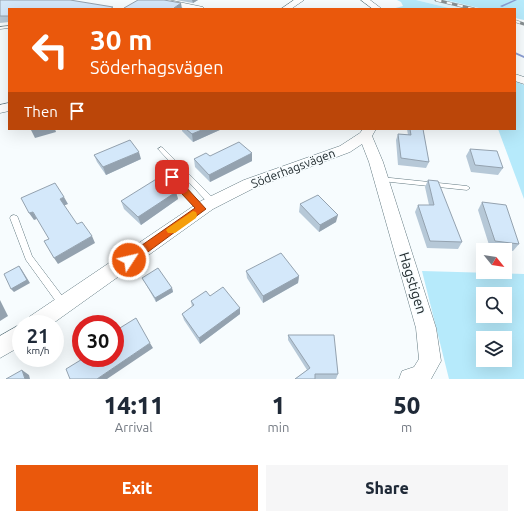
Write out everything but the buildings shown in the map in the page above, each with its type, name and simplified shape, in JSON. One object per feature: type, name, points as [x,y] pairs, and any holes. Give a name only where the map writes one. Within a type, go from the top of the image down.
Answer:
[{"type":"street","points":[[157,0],[195,8]]},
{"type":"street","points":[[287,8],[300,0]]},
{"type":"street","points":[[365,0],[377,8]]},
{"type":"street","name":"Hagstigen","points":[[367,133],[426,328],[430,362],[421,375],[410,379]]},
{"type":"street","name":"Söderhagsvägen","points":[[50,315],[207,206],[249,184],[345,149],[367,133]]},
{"type":"street","points":[[0,348],[12,340]]},
{"type":"lane","points":[[0,28],[8,27]]},
{"type":"lane","points":[[161,149],[207,206]]},
{"type":"lane","points":[[162,166],[207,206]]},
{"type":"lane","points":[[381,179],[467,188]]},
{"type":"lane","points":[[14,218],[29,258],[64,306]]},
{"type":"shaded area","points":[[397,0],[416,0],[449,8],[396,8],[403,6],[401,2]]},
{"type":"shaded area","points":[[416,0],[446,0],[479,8],[449,8]]},
{"type":"shaded area","points":[[446,0],[524,0],[524,20],[516,18],[516,8],[479,8]]},
{"type":"shaded area","points":[[516,81],[524,85],[524,199],[498,130],[516,130]]},
{"type":"shaded area","points":[[422,271],[476,273],[476,279],[512,279],[512,274],[524,274],[524,379],[449,379]]},
{"type":"waterway","points":[[501,6],[516,0]]},
{"type":"waterway","points":[[516,53],[524,57]]},
{"type":"railway","points":[[436,0],[470,8]]},
{"type":"railway","points":[[516,21],[524,24]]},
{"type":"slow traffic","points":[[171,230],[193,215]]},
{"type":"route","points":[[129,260],[201,209],[172,177]]}]
